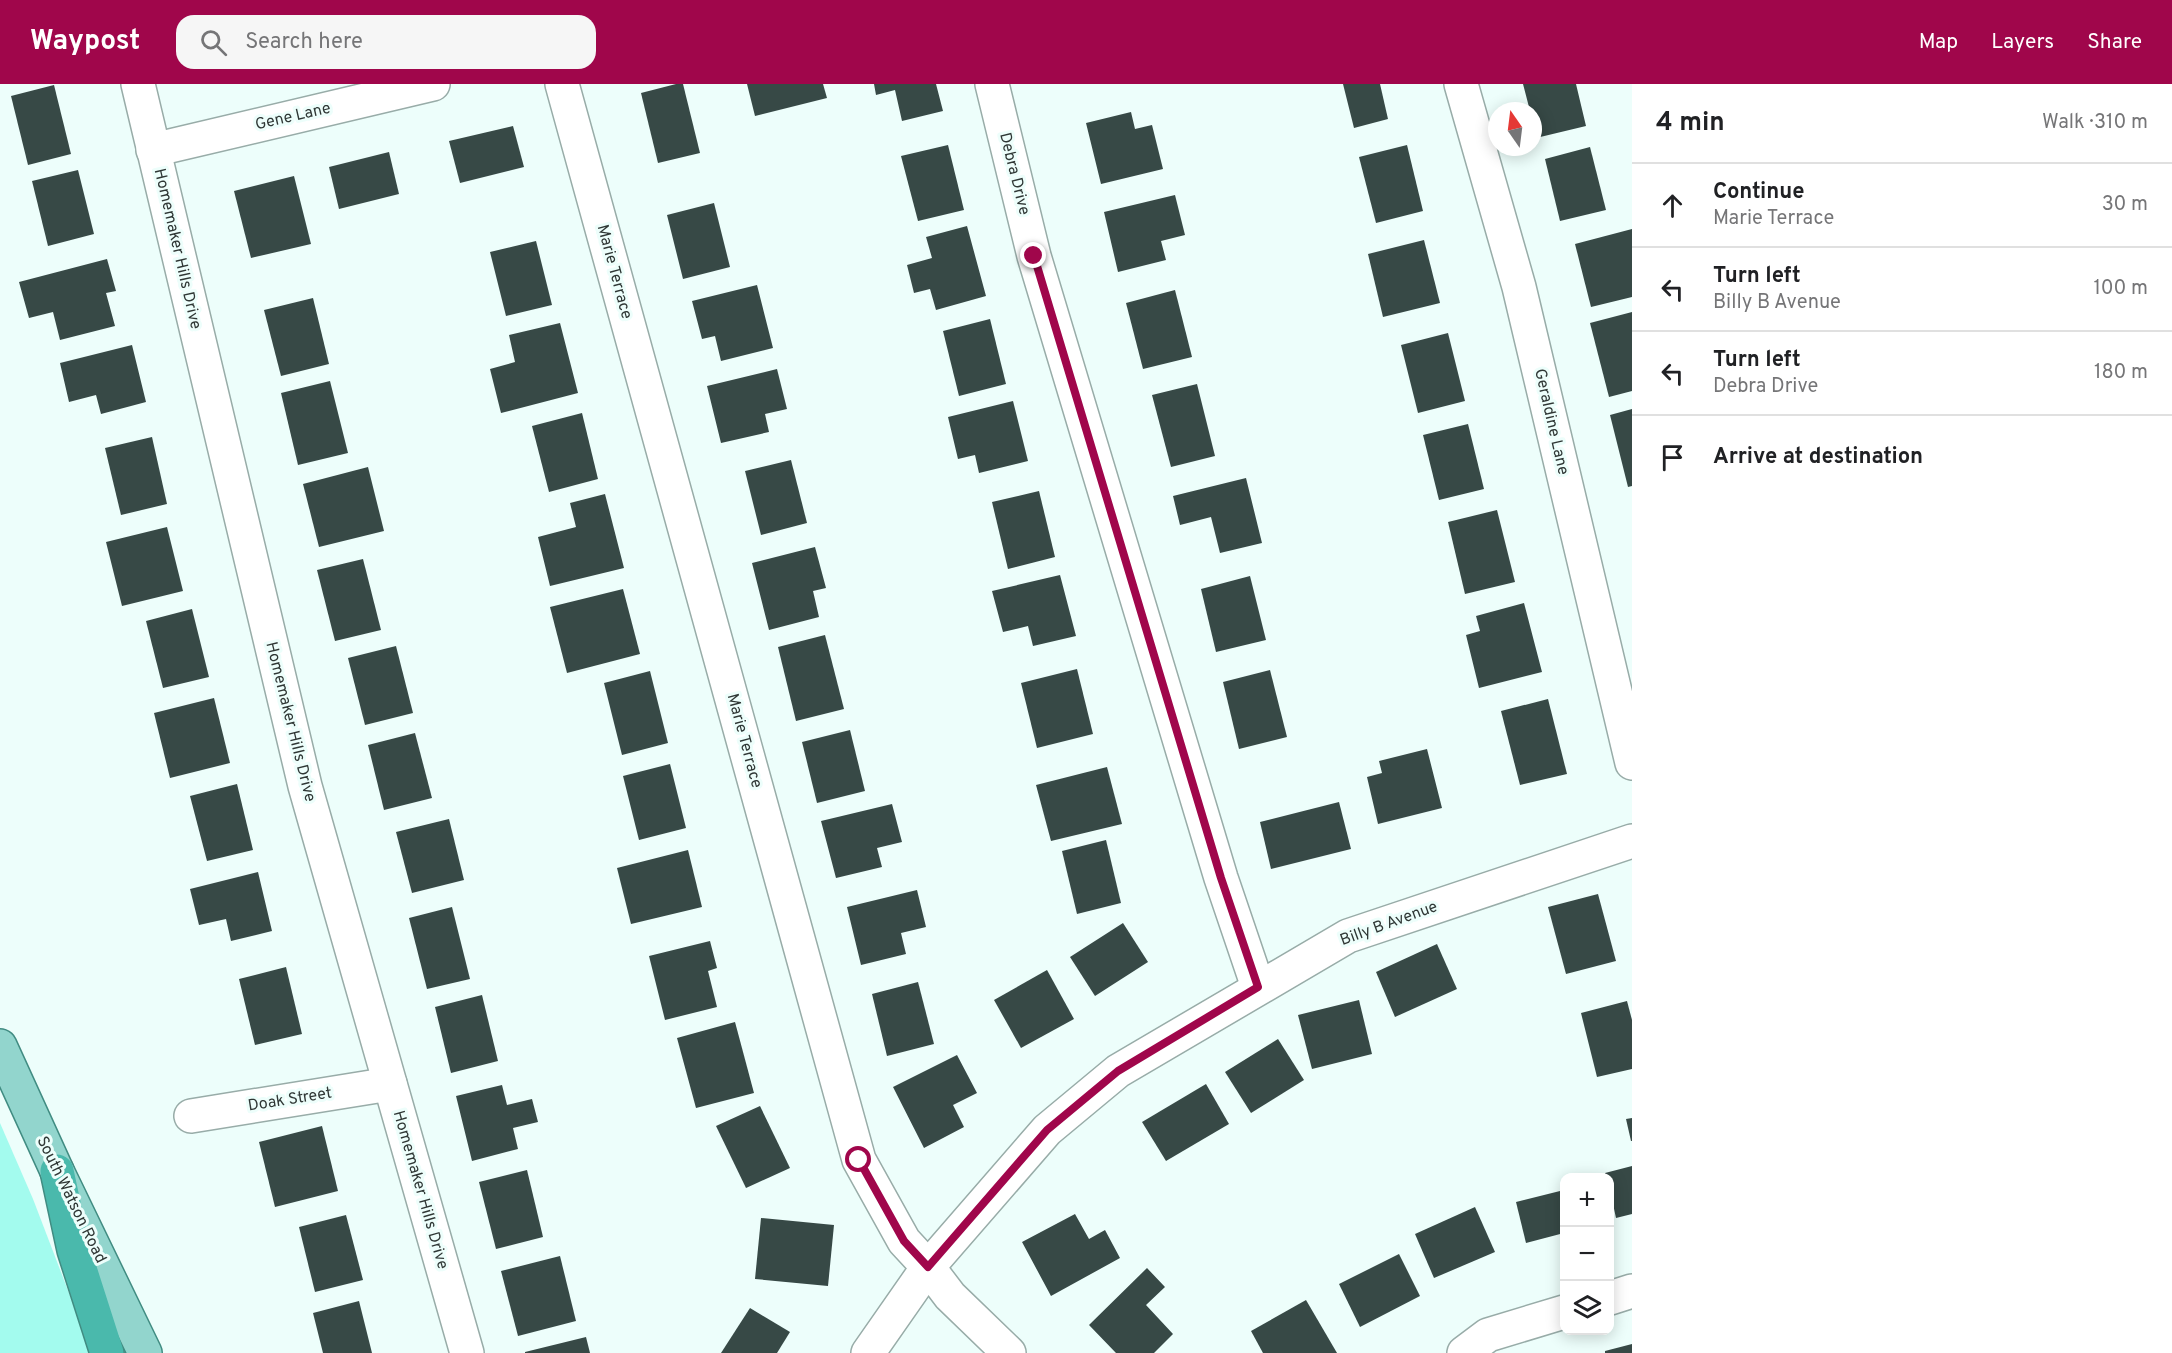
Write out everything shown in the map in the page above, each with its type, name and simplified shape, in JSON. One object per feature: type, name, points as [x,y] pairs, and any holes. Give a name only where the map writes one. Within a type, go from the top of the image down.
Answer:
[{"type":"highway","points":[[57,1171],[74,1250],[107,1353]]},
{"type":"main road","name":"South Watson Road","points":[[0,1046],[57,1171],[145,1353]]},
{"type":"street","name":"Homemaker Hills Drive","points":[[138,84],[305,786],[467,1353]]},
{"type":"street","name":"Gene Lane","points":[[153,150],[433,84]]},
{"type":"street","name":"Marie Terrace","points":[[562,84],[859,1160],[904,1241],[950,1296],[1009,1353]]},
{"type":"street","name":"Debra Drive","points":[[992,84],[1034,256],[1221,878],[1258,987]]},
{"type":"street","name":"Geraldine Lane","points":[[1461,84],[1519,286],[1632,763]]},
{"type":"street","name":"Billy B Avenue","points":[[868,1353],[928,1267],[1047,1130],[1118,1071],[1348,936],[1632,841]]},
{"type":"street","name":"Doak Street","points":[[190,1116],[390,1084]]},
{"type":"street","points":[[1614,1297],[1632,1292]]},
{"type":"street","points":[[1464,1353],[1488,1335],[1560,1313]]},
{"type":"green space","points":[[0,1123],[33,1199],[92,1353],[0,1353]]},
{"type":"building","points":[[683,84],[700,153],[658,163],[641,93]]},
{"type":"building","points":[[747,84],[823,84],[827,98],[755,116]]},
{"type":"building","points":[[874,84],[936,84],[943,111],[902,121],[895,90],[876,95]]},
{"type":"building","points":[[1343,84],[1380,84],[1388,119],[1354,128]]},
{"type":"building","points":[[1523,84],[1576,84],[1586,126],[1542,137],[1542,102],[1528,102]]},
{"type":"building","points":[[54,85],[71,154],[28,165],[11,96]]},
{"type":"building","points":[[1131,112],[1135,129],[1152,125],[1163,169],[1101,184],[1086,123]]},
{"type":"building","points":[[513,126],[524,167],[460,183],[449,141]]},
{"type":"building","points":[[948,145],[964,210],[918,221],[901,156]]},
{"type":"building","points":[[1407,145],[1423,211],[1376,223],[1359,157]]},
{"type":"building","points":[[1590,147],[1606,210],[1560,221],[1545,159]]},
{"type":"building","points":[[389,152],[399,194],[339,209],[329,167]]},
{"type":"building","points":[[78,170],[94,234],[48,246],[32,181]]},
{"type":"building","points":[[294,176],[311,244],[251,258],[234,191]]},
{"type":"building","points":[[1175,195],[1185,235],[1161,241],[1166,260],[1118,272],[1104,212]]},
{"type":"building","points":[[714,203],[730,267],[683,279],[667,215]]},
{"type":"building","points":[[967,226],[986,296],[936,310],[930,289],[914,293],[907,265],[932,258],[926,237]]},
{"type":"building","points":[[1632,229],[1632,297],[1591,307],[1575,244]]},
{"type":"building","points":[[1424,240],[1440,303],[1383,317],[1368,254]]},
{"type":"building","points":[[536,241],[552,305],[506,316],[490,252]]},
{"type":"building","points":[[107,259],[116,291],[106,293],[115,326],[60,340],[53,312],[29,318],[19,282]]},
{"type":"building","points":[[757,285],[773,348],[721,361],[715,336],[702,339],[692,301]]},
{"type":"building","points":[[1175,290],[1192,357],[1143,369],[1126,303]]},
{"type":"building","points":[[313,298],[329,364],[281,376],[264,310]]},
{"type":"building","points":[[1632,312],[1632,391],[1609,397],[1590,323]]},
{"type":"building","points":[[990,319],[1006,384],[959,396],[943,331]]},
{"type":"building","points":[[560,323],[578,393],[501,413],[490,369],[515,362],[509,335]]},
{"type":"building","points":[[1448,333],[1465,401],[1418,413],[1401,345]]},
{"type":"building","points":[[132,345],[146,402],[101,414],[96,395],[69,402],[60,363]]},
{"type":"building","points":[[777,369],[787,409],[765,414],[769,432],[721,443],[707,386]]},
{"type":"building","points":[[330,381],[348,453],[298,465],[281,393]]},
{"type":"building","points":[[1197,384],[1215,456],[1171,467],[1152,395]]},
{"type":"building","points":[[1013,401],[1028,461],[979,473],[975,455],[958,459],[948,417]]},
{"type":"building","points":[[1632,409],[1632,486],[1628,487],[1610,415]]},
{"type":"building","points":[[582,413],[598,479],[549,492],[532,426]]},
{"type":"building","points":[[1468,424],[1484,489],[1439,500],[1423,435]]},
{"type":"building","points":[[152,437],[167,504],[121,515],[105,448]]},
{"type":"building","points":[[791,460],[807,523],[761,535],[745,471]]},
{"type":"building","points":[[368,467],[384,531],[319,547],[303,484]]},
{"type":"building","points":[[1246,478],[1262,543],[1220,553],[1211,517],[1180,525],[1173,496]]},
{"type":"building","points":[[1039,491],[1055,557],[1008,569],[992,502]]},
{"type":"building","points":[[605,494],[624,568],[550,586],[538,537],[576,527],[570,503]]},
{"type":"building","points":[[1497,510],[1515,582],[1465,594],[1448,522]]},
{"type":"building","points":[[167,527],[183,591],[122,606],[106,542]]},
{"type":"building","points":[[815,547],[826,588],[813,591],[819,617],[769,630],[752,563]]},
{"type":"building","points":[[363,559],[381,630],[335,641],[317,570]]},
{"type":"building","points":[[1060,575],[1076,636],[1033,646],[1028,626],[1003,632],[992,591]]},
{"type":"building","points":[[1250,576],[1266,640],[1216,652],[1201,589]]},
{"type":"building","points":[[623,589],[640,654],[567,673],[550,607]]},
{"type":"building","points":[[1524,603],[1542,672],[1479,688],[1466,635],[1480,631],[1476,616]]},
{"type":"building","points":[[192,609],[209,677],[163,688],[146,621]]},
{"type":"building","points":[[825,635],[844,709],[796,721],[778,647]]},
{"type":"building","points":[[396,646],[413,713],[365,725],[348,658]]},
{"type":"building","points":[[1077,669],[1093,734],[1037,748],[1021,683]]},
{"type":"building","points":[[1270,670],[1287,737],[1239,749],[1223,682]]},
{"type":"building","points":[[650,671],[668,743],[622,755],[604,683]]},
{"type":"building","points":[[214,698],[230,763],[170,778],[154,713]]},
{"type":"building","points":[[1548,699],[1567,774],[1520,785],[1501,711]]},
{"type":"building","points":[[850,730],[865,791],[817,803],[802,742]]},
{"type":"building","points":[[415,733],[432,798],[384,810],[368,745]]},
{"type":"building","points":[[1427,749],[1442,808],[1378,824],[1367,777],[1382,773],[1379,761]]},
{"type":"building","points":[[670,764],[686,828],[639,840],[623,776]]},
{"type":"building","points":[[1107,767],[1122,824],[1051,841],[1036,785]]},
{"type":"building","points":[[237,784],[253,850],[207,861],[190,796]]},
{"type":"building","points":[[1339,802],[1351,849],[1271,869],[1260,822]]},
{"type":"building","points":[[892,804],[902,842],[877,848],[882,867],[836,878],[821,821]]},
{"type":"building","points":[[449,819],[464,880],[412,893],[396,832]]},
{"type":"building","points":[[1106,840],[1121,903],[1077,914],[1062,851]]},
{"type":"building","points":[[688,850],[702,907],[631,924],[617,868]]},
{"type":"building","points":[[258,872],[272,931],[231,941],[226,919],[199,925],[190,889]]},
{"type":"building","points":[[917,890],[926,927],[901,933],[906,954],[861,965],[847,907]]},
{"type":"building","points":[[1598,894],[1616,961],[1566,974],[1548,907]]},
{"type":"building","points":[[452,907],[470,979],[427,989],[409,918]]},
{"type":"building","points":[[1123,923],[1148,962],[1095,996],[1070,957]]},
{"type":"building","points":[[710,941],[717,968],[708,971],[717,1007],[665,1020],[649,956]]},
{"type":"building","points":[[1437,944],[1457,989],[1395,1017],[1376,972]]},
{"type":"building","points":[[286,967],[302,1034],[255,1045],[239,979]]},
{"type":"building","points":[[1047,970],[1074,1019],[1021,1048],[994,1000]]},
{"type":"building","points":[[918,982],[934,1044],[887,1056],[872,994]]},
{"type":"building","points":[[482,995],[498,1061],[451,1073],[435,1007]]},
{"type":"building","points":[[1359,1000],[1372,1054],[1312,1069],[1298,1015]]},
{"type":"building","points":[[1627,1001],[1632,1020],[1632,1069],[1597,1077],[1581,1013]]},
{"type":"building","points":[[735,1022],[754,1093],[696,1108],[677,1038]]},
{"type":"building","points":[[1278,1039],[1304,1080],[1251,1113],[1225,1072]]},
{"type":"building","points":[[957,1055],[977,1093],[953,1105],[964,1127],[924,1148],[893,1087]]},
{"type":"building","points":[[1206,1084],[1229,1124],[1166,1161],[1142,1122]]},
{"type":"building","points":[[502,1085],[507,1105],[532,1099],[538,1122],[513,1128],[518,1149],[472,1161],[456,1096]]},
{"type":"building","points":[[760,1106],[790,1168],[746,1188],[716,1126]]},
{"type":"building","points":[[1632,1118],[1632,1141],[1631,1141],[1626,1119]]},
{"type":"building","points":[[322,1126],[338,1191],[275,1207],[259,1142]]},
{"type":"building","points":[[1632,1166],[1632,1214],[1616,1218],[1614,1173],[1605,1173]]},
{"type":"building","points":[[527,1170],[543,1237],[496,1249],[479,1182]]},
{"type":"building","points":[[1560,1191],[1560,1234],[1526,1243],[1516,1202]]},
{"type":"building","points":[[1475,1207],[1495,1252],[1434,1278],[1415,1234]]},
{"type":"building","points":[[1075,1214],[1089,1239],[1105,1230],[1120,1258],[1051,1296],[1022,1242]]},
{"type":"building","points":[[346,1215],[363,1280],[315,1292],[299,1227]]},
{"type":"building","points":[[761,1218],[834,1225],[828,1286],[755,1279]]},
{"type":"building","points":[[1399,1254],[1420,1296],[1360,1327],[1339,1284]]},
{"type":"building","points":[[560,1256],[576,1321],[518,1336],[501,1271]]},
{"type":"building","points":[[1147,1268],[1165,1287],[1146,1305],[1173,1334],[1154,1353],[1116,1353],[1089,1325]]},
{"type":"building","points":[[1306,1300],[1337,1353],[1263,1353],[1251,1331]]},
{"type":"building","points":[[359,1301],[372,1353],[323,1353],[313,1313]]},
{"type":"building","points":[[750,1308],[790,1332],[777,1353],[721,1353]]},
{"type":"building","points":[[586,1337],[590,1353],[525,1353],[525,1352]]},
{"type":"building","points":[[1632,1344],[1632,1353],[1605,1353],[1605,1351]]},
{"type":"route","points":[[859,1160],[904,1241],[928,1267],[1047,1130],[1118,1071],[1258,987],[1221,878],[1034,256]]}]
